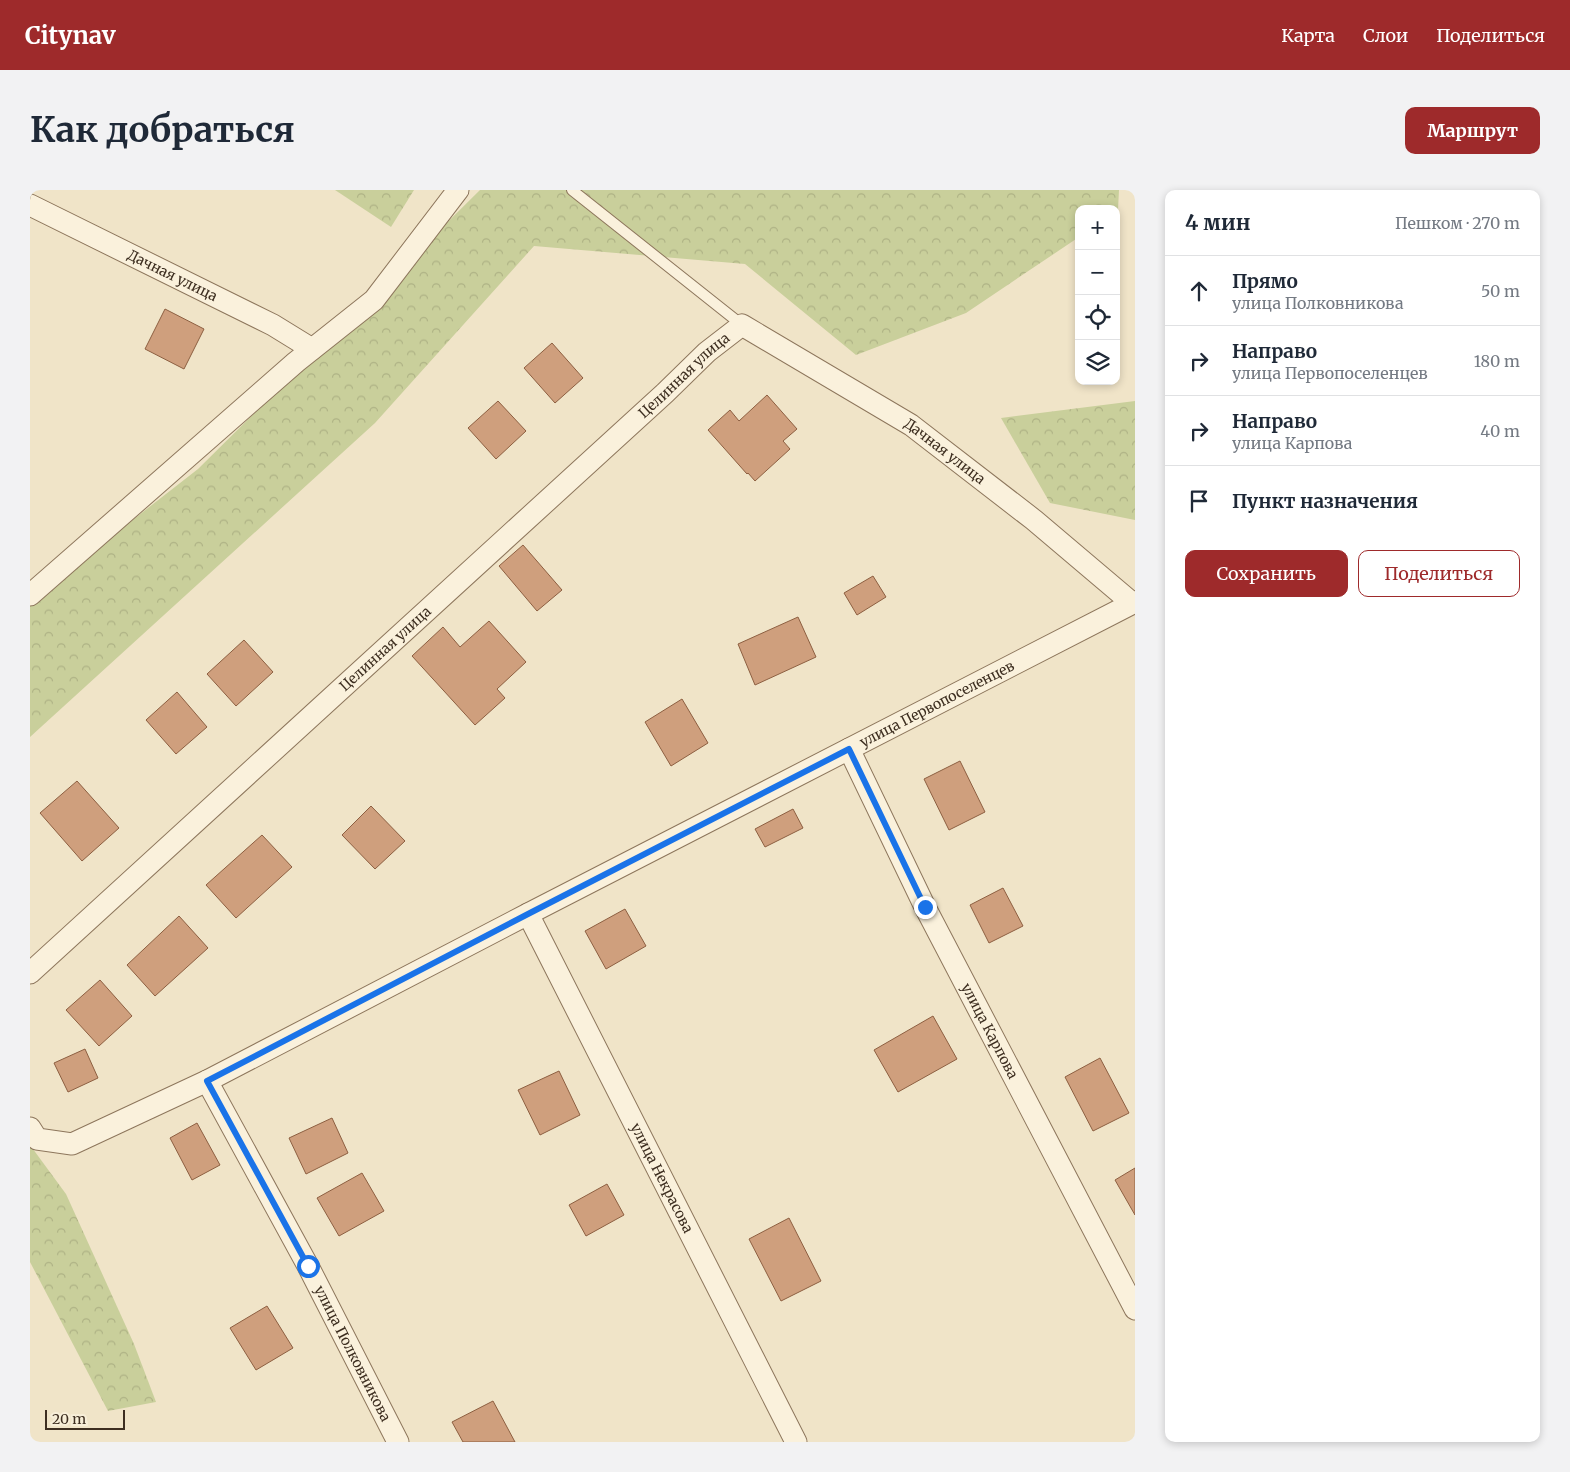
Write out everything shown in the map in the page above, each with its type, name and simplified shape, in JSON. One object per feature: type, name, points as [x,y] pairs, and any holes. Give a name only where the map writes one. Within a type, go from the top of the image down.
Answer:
[{"type":"street","points":[[30,595],[312,349],[374,300],[458,190]]},
{"type":"street","name":"Дачная улица","points":[[30,205],[273,325],[312,349]]},
{"type":"street","name":"Дачная улица","points":[[742,325],[911,425],[1034,520],[1134,603]]},
{"type":"street","name":"Целинная улица","points":[[30,973],[708,352],[742,325]]},
{"type":"street","name":"улица Первопоселенцев","points":[[30,1128],[37,1139],[72,1144],[207,1081],[1134,603]]},
{"type":"street","name":"улица Карпова","points":[[849,749],[925,907],[1135,1309]]},
{"type":"street","name":"улица Некрасова","points":[[528,914],[796,1442]]},
{"type":"street","name":"улица Полковникова","points":[[207,1081],[308,1266],[398,1442]]},
{"type":"lane","points":[[572,190],[742,325]]},
{"type":"green space","points":[[335,190],[414,190],[391,227]]},
{"type":"green space","points":[[480,190],[1119,190],[1118,205],[1075,205],[1075,240],[966,313],[856,355],[745,264],[534,246],[375,423],[30,737],[30,600],[198,469]]},
{"type":"green space","points":[[1135,401],[1135,520],[1050,503],[1001,418]]},
{"type":"green space","points":[[30,1145],[66,1194],[134,1344],[156,1402],[108,1411],[30,1262]]},
{"type":"building","points":[[165,309],[204,329],[184,369],[145,349]]},
{"type":"building","points":[[552,343],[583,378],[555,403],[524,368]]},
{"type":"building","points":[[767,395],[797,429],[783,441],[790,449],[755,481],[708,430],[730,410],[739,421]]},
{"type":"building","points":[[498,401],[526,431],[496,459],[468,428]]},
{"type":"building","points":[[523,545],[562,590],[537,611],[499,566]]},
{"type":"building","points":[[873,576],[886,597],[857,615],[844,593]]},
{"type":"building","points":[[798,617],[816,657],[755,685],[738,644]]},
{"type":"building","points":[[489,621],[526,662],[497,689],[505,698],[475,725],[412,656],[443,627],[460,647]]},
{"type":"building","points":[[244,640],[273,672],[236,706],[207,674]]},
{"type":"building","points":[[177,692],[207,727],[176,754],[146,720]]},
{"type":"building","points":[[682,699],[708,743],[671,766],[645,722]]},
{"type":"building","points":[[960,761],[985,812],[949,830],[924,779]]},
{"type":"building","points":[[77,781],[119,828],[82,861],[40,813]]},
{"type":"building","points":[[371,806],[405,841],[375,869],[342,835]]},
{"type":"building","points":[[793,809],[803,828],[765,847],[755,829]]},
{"type":"building","points":[[262,835],[292,867],[236,918],[206,885]]},
{"type":"building","points":[[1003,888],[1023,926],[989,943],[970,905]]},
{"type":"building","points":[[625,909],[646,946],[606,969],[585,931]]},
{"type":"building","points":[[179,916],[208,948],[155,996],[127,965]]},
{"type":"building","points":[[100,980],[132,1016],[99,1046],[66,1010]]},
{"type":"building","points":[[933,1016],[957,1059],[898,1092],[874,1050]]},
{"type":"building","points":[[85,1049],[98,1078],[68,1092],[54,1063]]},
{"type":"building","points":[[1100,1058],[1129,1113],[1093,1131],[1065,1077]]},
{"type":"building","points":[[559,1071],[580,1115],[540,1135],[518,1090]]},
{"type":"building","points":[[332,1118],[348,1153],[306,1174],[289,1138]]},
{"type":"building","points":[[197,1123],[220,1165],[192,1180],[170,1138]]},
{"type":"building","points":[[1135,1168],[1135,1215],[1115,1180]]},
{"type":"building","points":[[362,1173],[384,1211],[339,1236],[317,1198]]},
{"type":"building","points":[[607,1184],[624,1215],[586,1236],[569,1205]]},
{"type":"building","points":[[789,1218],[821,1281],[781,1301],[749,1239]]},
{"type":"building","points":[[267,1306],[293,1348],[256,1370],[230,1328]]},
{"type":"building","points":[[493,1401],[515,1442],[463,1442],[452,1422]]},
{"type":"route","points":[[308,1266],[207,1081],[849,749],[925,907]]}]
